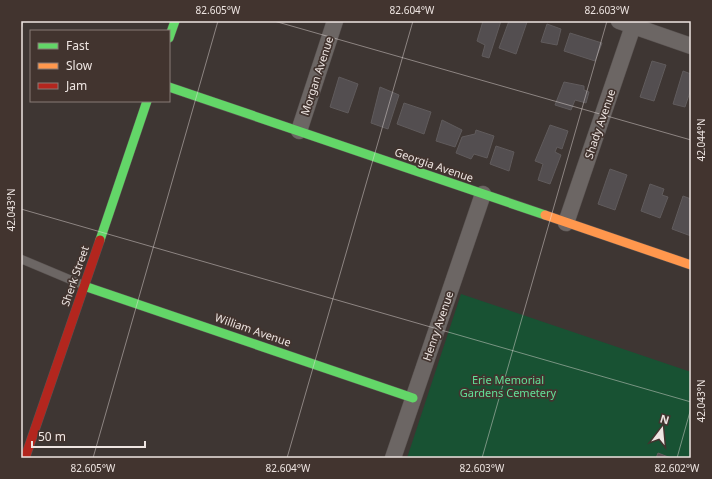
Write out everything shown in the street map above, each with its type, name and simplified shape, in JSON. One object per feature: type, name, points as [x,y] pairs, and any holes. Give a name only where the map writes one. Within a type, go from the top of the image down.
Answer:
[{"type":"street","points":[[170,35],[175,21]]},
{"type":"street","name":"Morgan Avenue","points":[[299,131],[335,21]]},
{"type":"street","points":[[626,23],[691,46]]},
{"type":"street","name":"Shady Avenue","points":[[566,223],[626,23]]},
{"type":"street","name":"Georgia Avenue","points":[[170,87],[691,265]]},
{"type":"street","name":"Sherk Street","points":[[25,458],[147,102]]},
{"type":"street","name":"Henry Avenue","points":[[393,458],[483,194]]},
{"type":"street","name":"William Avenue","points":[[84,286],[413,398]]},
{"type":"lane","points":[[21,259],[84,286]]},
{"type":"green space","name":"Erie Memorial Gardens Cemetery","points":[[461,294],[691,372],[691,458],[407,458]]},
{"type":"building","points":[[483,21],[501,21],[489,58],[482,56],[485,45],[477,41]]},
{"type":"building","points":[[509,21],[527,22],[516,54],[499,48]]},
{"type":"building","points":[[547,24],[561,29],[557,45],[541,42]]},
{"type":"building","points":[[570,33],[602,43],[595,61],[564,51]]},
{"type":"building","points":[[652,61],[666,65],[654,101],[640,97]]},
{"type":"building","points":[[683,71],[691,74],[691,89],[685,107],[673,104]]},
{"type":"building","points":[[339,77],[358,84],[348,113],[330,107]]},
{"type":"building","points":[[564,82],[584,86],[584,90],[589,92],[586,103],[575,100],[571,110],[555,105]]},
{"type":"building","points":[[380,87],[399,95],[388,129],[371,123]]},
{"type":"building","points":[[404,103],[431,112],[424,134],[397,124]]},
{"type":"building","points":[[442,120],[462,130],[455,147],[436,141]]},
{"type":"building","points":[[550,125],[568,131],[562,149],[557,147],[555,152],[561,155],[550,184],[538,180],[543,164],[535,161]]},
{"type":"building","points":[[476,130],[494,136],[487,158],[474,154],[471,159],[456,153],[462,137],[475,134]]},
{"type":"building","points":[[496,146],[514,152],[509,171],[490,164]]},
{"type":"building","points":[[610,169],[627,175],[615,210],[598,204]]},
{"type":"building","points":[[650,184],[664,189],[662,195],[668,197],[660,218],[641,211]]},
{"type":"building","points":[[683,196],[691,199],[691,236],[672,229]]},
{"type":"building","points":[[658,453],[671,458],[656,458]]},
{"type":"traffic: fast","points":[[170,35],[175,21]]},
{"type":"traffic: fast","points":[[170,87],[545,215]]},
{"type":"traffic: fast","points":[[100,240],[147,102]]},
{"type":"traffic: fast","points":[[84,286],[413,398]]},
{"type":"traffic: slow","points":[[545,215],[691,265]]},
{"type":"traffic: jam","points":[[25,458],[100,240]]}]
